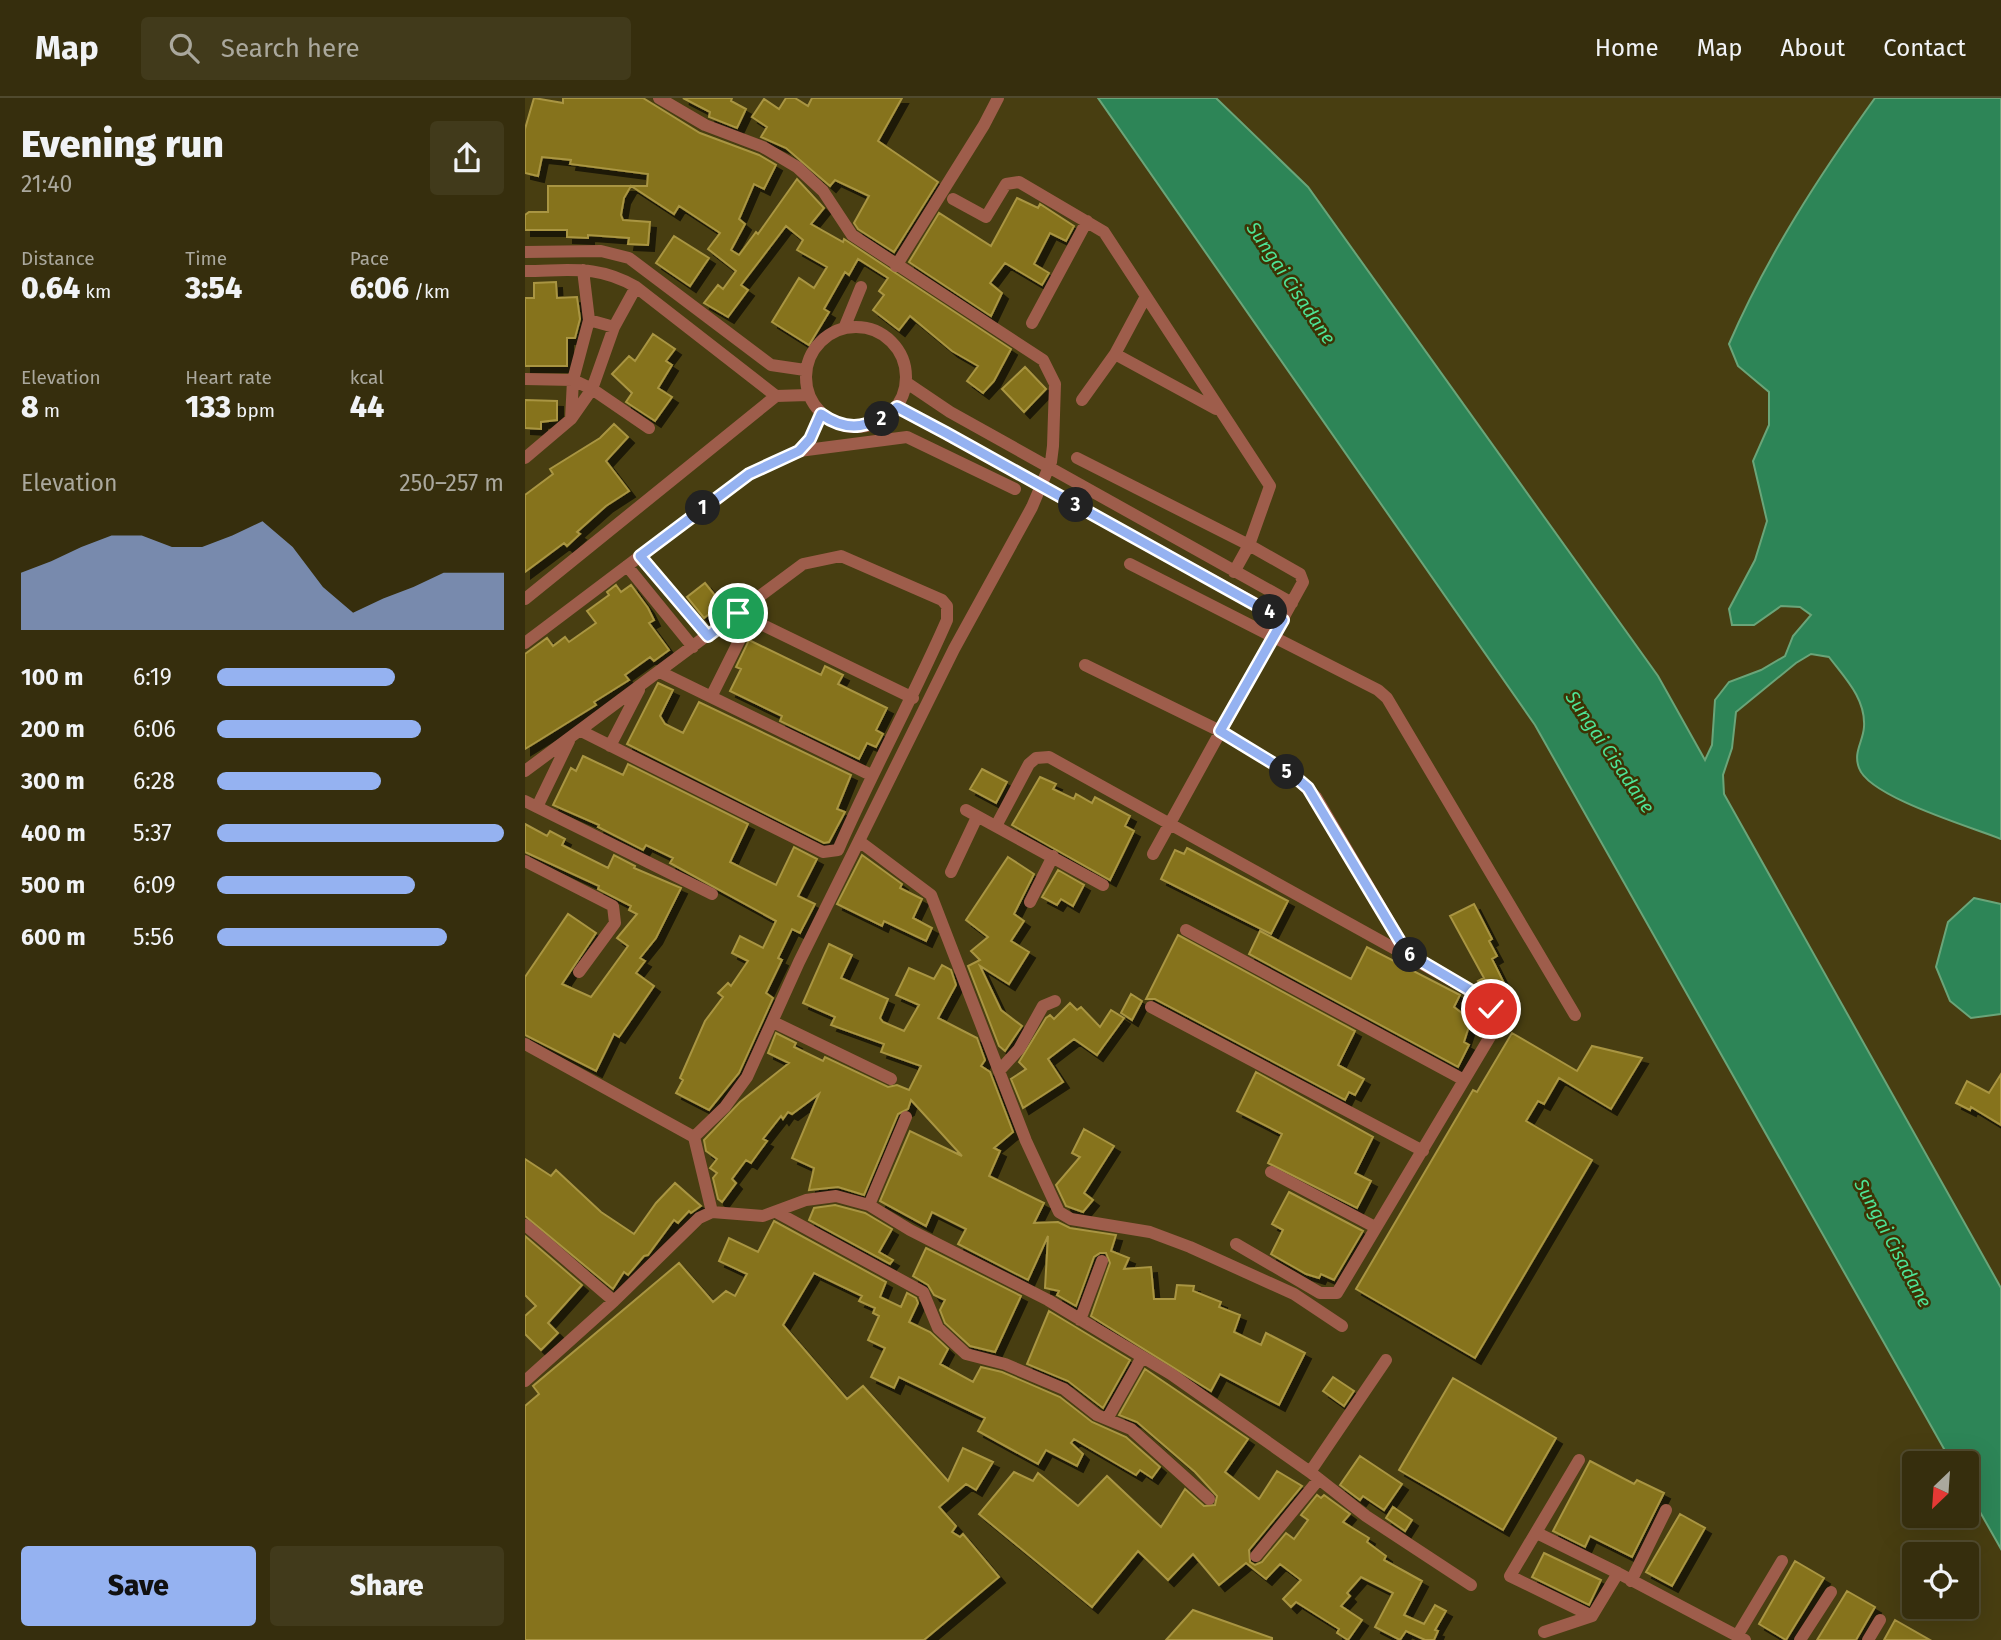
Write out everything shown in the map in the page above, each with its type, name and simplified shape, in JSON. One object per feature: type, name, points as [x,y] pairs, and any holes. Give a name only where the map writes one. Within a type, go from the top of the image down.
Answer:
[{"type":"street","points":[[659,98],[705,125],[763,147],[797,167],[823,191],[852,235],[1043,360],[1055,384],[1051,462],[1032,507],[954,649],[736,1095],[694,1137]]},
{"type":"street","points":[[896,266],[998,98]]},
{"type":"street","points":[[953,198],[986,217],[1006,184],[1016,181],[1104,232],[1271,489],[1249,545],[1234,572]]},
{"type":"street","points":[[1032,323],[1087,220]]},
{"type":"street","points":[[525,252],[601,251],[629,258],[771,365],[805,370]]},
{"type":"street","points":[[571,419],[573,380],[589,320],[583,270]]},
{"type":"street","points":[[525,271],[583,270],[615,274],[636,287],[776,396],[808,396]]},
{"type":"street","points":[[525,458],[571,419],[592,389],[614,327],[636,287]]},
{"type":"street","points":[[845,326],[862,287]]},
{"type":"street","points":[[1082,400],[1115,354],[1145,298]]},
{"type":"street","points":[[693,333],[706,316]]},
{"type":"street","points":[[589,320],[614,327]]},
{"type":"street","points":[[845,326],[869,327],[890,339],[904,359],[907,383],[897,407],[877,423],[854,428],[842,426],[821,414],[808,396],[805,370],[810,353],[824,336],[845,326]]},
{"type":"street","points":[[1115,354],[1218,410]]},
{"type":"street","points":[[525,379],[573,380],[592,389],[649,428]]},
{"type":"street","points":[[907,383],[950,412],[1292,603]]},
{"type":"street","points":[[525,599],[776,396]]},
{"type":"street","points":[[897,407],[1283,620]]},
{"type":"street","points":[[799,451],[810,439],[821,414]]},
{"type":"street","points":[[854,428],[865,442]]},
{"type":"street","points":[[525,643],[749,474],[799,451],[913,438],[1015,489]]},
{"type":"street","points":[[1077,458],[1249,545],[1300,574],[1303,582],[1153,853]]},
{"type":"street","points":[[640,556],[708,636]]},
{"type":"street","points":[[525,771],[708,636],[744,616],[803,564],[841,556],[942,600],[947,606],[947,620],[912,698],[871,775],[838,850],[823,852],[610,746],[575,735]]},
{"type":"street","points":[[1130,564],[1387,698],[1575,1015]]},
{"type":"street","points":[[627,566],[693,647]]},
{"type":"street","points":[[644,587],[658,577]]},
{"type":"street","points":[[711,697],[744,616]]},
{"type":"street","points":[[744,616],[912,698]]},
{"type":"street","points":[[1085,665],[1220,731],[1294,776],[1308,788],[1407,953]]},
{"type":"street","points":[[660,672],[871,775]]},
{"type":"street","points":[[610,746],[641,685]]},
{"type":"street","points":[[575,735],[531,804],[712,894]]},
{"type":"street","points":[[996,826],[1029,764],[1042,757],[1049,757],[1407,953],[1480,996],[1491,1009],[1497,1025],[1337,1293],[1320,1293],[1236,1244]]},
{"type":"street","points":[[951,872],[972,813],[1103,885]]},
{"type":"street","points":[[859,841],[931,895],[1026,1141],[1059,1212],[1065,1216],[1150,1232],[1190,1247],[1294,1294],[1342,1326]]},
{"type":"street","points":[[1030,902],[1053,856]]},
{"type":"street","points":[[525,861],[613,906],[615,923],[579,972]]},
{"type":"street","points":[[1186,930],[1464,1080]]},
{"type":"street","points":[[999,1071],[1019,1049],[1043,1006],[1055,1001]]},
{"type":"street","points":[[1151,1007],[1423,1151]]},
{"type":"street","points":[[773,1022],[891,1079]]},
{"type":"street","points":[[525,1044],[694,1137],[712,1212]]},
{"type":"street","points":[[869,1205],[906,1117]]},
{"type":"street","points":[[1271,1172],[1375,1227]]},
{"type":"street","points":[[525,1381],[614,1301],[699,1218],[712,1212],[763,1216],[778,1213],[806,1200],[836,1196],[869,1205],[910,1230],[1080,1320],[1142,1357],[1315,1476],[1366,1516],[1471,1585]]},
{"type":"street","points":[[778,1213],[923,1292],[938,1328],[967,1354],[1005,1364],[1064,1389],[1097,1415],[1131,1429],[1209,1499]]},
{"type":"street","points":[[525,1225],[545,1239],[566,1262],[614,1301]]},
{"type":"street","points":[[1080,1320],[1103,1261]]},
{"type":"street","points":[[1107,1419],[1142,1357]]},
{"type":"street","points":[[1256,1556],[1315,1476],[1385,1360]]},
{"type":"street","points":[[1579,1460],[1510,1576],[1592,1616]]},
{"type":"street","points":[[1631,1581],[1666,1510]]},
{"type":"street","points":[[1537,1533],[1741,1638],[1782,1562]]},
{"type":"street","points":[[1544,1632],[1592,1616],[1618,1573]]},
{"type":"street","points":[[1800,1640],[1831,1592]]},
{"type":"street","points":[[1868,1640],[1880,1620]]},
{"type":"water","name":"Sungai Cisadane","points":[[1098,98],[1216,98],[1308,187],[1658,676],[1705,760],[1712,745],[1715,700],[1729,682],[1761,670],[1785,656],[1793,636],[1811,615],[1800,607],[1781,606],[1754,625],[1732,625],[1729,609],[1755,560],[1767,521],[1753,461],[1769,425],[1769,392],[1738,366],[1729,344],[1760,279],[1795,217],[1875,98],[2001,98],[2001,839],[1900,800],[1867,779],[1857,762],[1864,727],[1862,707],[1848,681],[1829,657],[1811,654],[1736,712],[1732,748],[1723,775],[1724,794],[2001,1288],[2001,1549],[1979,1510],[1979,1451],[1945,1451],[1535,725]]},
{"type":"water","points":[[1974,898],[2001,904],[2001,1014],[1971,1018],[1950,1001],[1936,967],[1948,922]]},
{"type":"building","points":[[534,98],[563,103],[563,98],[643,98],[700,133],[759,155],[776,165],[764,189],[754,184],[739,219],[745,224],[731,250],[739,255],[756,232],[758,234],[797,179],[824,208],[811,224],[843,242],[844,239],[1011,349],[994,381],[983,393],[967,381],[978,366],[952,351],[910,316],[899,330],[873,310],[884,295],[879,291],[888,278],[858,259],[849,275],[845,272],[824,309],[829,312],[809,345],[772,322],[799,278],[814,288],[827,267],[797,250],[803,240],[786,226],[741,285],[748,290],[728,317],[704,303],[718,285],[723,289],[736,271],[708,249],[720,233],[679,206],[674,214],[631,186],[647,186],[648,174],[570,164],[571,160],[542,157],[538,176],[525,173],[525,129]]},
{"type":"building","points":[[683,98],[732,98],[731,101],[746,109],[737,128],[709,117],[710,112]]},
{"type":"building","points":[[786,98],[795,98],[808,106],[812,98],[902,98],[878,141],[938,182],[894,252],[858,229],[854,223],[869,196],[835,180],[830,186],[786,148],[761,137],[767,127],[752,117],[764,99],[779,109]]},
{"type":"building","points":[[548,186],[631,186],[624,198],[621,215],[623,220],[650,222],[648,245],[628,244],[629,238],[588,235],[588,238],[567,237],[567,230],[525,230],[525,215],[529,212],[548,212]]},
{"type":"building","points":[[1017,198],[1038,208],[1040,204],[1074,226],[1066,241],[1050,233],[1034,264],[1049,273],[1042,285],[1005,263],[990,283],[1002,293],[991,316],[909,262],[939,213],[991,246]]},
{"type":"building","points":[[674,236],[709,258],[690,286],[656,263]]},
{"type":"building","points":[[556,282],[557,298],[577,297],[580,319],[575,338],[567,338],[567,366],[525,366],[525,298],[534,298],[534,283]]},
{"type":"building","points":[[653,334],[675,349],[666,361],[672,365],[658,388],[672,397],[655,421],[626,402],[632,393],[612,374],[629,356],[635,361]]},
{"type":"building","points":[[1025,367],[1046,389],[1024,412],[1002,389]]},
{"type":"building","points":[[525,400],[557,401],[557,420],[541,422],[541,429],[525,428]]},
{"type":"building","points":[[614,424],[628,437],[606,461],[629,491],[606,506],[577,532],[580,534],[567,546],[564,543],[525,572],[525,495],[553,474],[550,469],[600,438]]},
{"type":"building","points":[[705,583],[722,604],[704,618],[687,597]]},
{"type":"building","points":[[616,585],[621,592],[631,585],[654,620],[649,623],[669,650],[654,661],[650,657],[625,675],[629,680],[594,702],[596,705],[525,749],[525,654],[547,638],[553,646],[565,637],[569,642],[596,623],[587,611],[609,595],[607,592]]},
{"type":"building","points":[[749,640],[821,675],[825,666],[843,675],[838,684],[887,708],[876,730],[883,734],[876,747],[867,743],[859,759],[780,721],[782,716],[730,691],[741,669],[736,667]]},
{"type":"building","points":[[658,683],[673,690],[660,716],[665,724],[683,733],[699,702],[851,775],[837,809],[845,812],[829,842],[824,843],[627,744]]},
{"type":"building","points":[[583,756],[623,775],[628,764],[748,824],[730,862],[776,885],[794,847],[817,859],[798,896],[815,904],[800,933],[792,929],[778,958],[782,960],[766,993],[773,998],[739,1073],[709,1110],[676,1093],[683,1080],[680,1078],[705,1021],[723,997],[718,993],[728,983],[731,986],[748,961],[732,953],[740,936],[763,948],[776,921],[670,863],[673,858],[646,845],[643,850],[598,827],[599,825],[553,805],[571,768],[576,771]]},
{"type":"building","points":[[982,769],[1007,782],[996,803],[970,789]]},
{"type":"building","points":[[1040,777],[1056,784],[1053,789],[1074,799],[1076,794],[1092,803],[1095,797],[1130,816],[1125,826],[1134,831],[1110,880],[1012,825]]},
{"type":"building","points":[[525,824],[547,836],[550,831],[565,839],[562,845],[608,868],[614,855],[635,866],[634,868],[681,888],[656,938],[640,958],[645,961],[636,973],[654,986],[619,1037],[614,1034],[596,1071],[525,1035],[525,977],[568,914],[596,933],[562,984],[591,997],[628,946],[617,938],[637,914],[629,910],[631,906],[598,889],[599,886],[525,852]]},
{"type":"building","points":[[1187,848],[1288,901],[1271,934],[1161,879],[1175,850],[1184,854]]},
{"type":"building","points":[[862,855],[902,884],[900,888],[922,899],[913,918],[932,928],[926,941],[884,921],[882,926],[837,904]]},
{"type":"building","points":[[1008,857],[1034,874],[1014,914],[1024,921],[1011,941],[1029,952],[1009,984],[980,966],[1001,1010],[1022,1026],[1005,1051],[999,1046],[968,966],[980,960],[971,951],[988,937],[966,920]]},
{"type":"building","points":[[1058,870],[1084,885],[1073,906],[1061,899],[1057,905],[1042,897]]},
{"type":"building","points":[[1474,904],[1492,939],[1489,941],[1497,956],[1492,959],[1506,987],[1491,995],[1478,981],[1484,978],[1450,916]]},
{"type":"building","points":[[1260,931],[1351,979],[1367,947],[1460,995],[1454,1007],[1471,1020],[1464,1042],[1469,1045],[1458,1067],[1249,954]]},
{"type":"building","points":[[1178,935],[1355,1031],[1338,1065],[1364,1079],[1355,1095],[1349,1092],[1345,1100],[1155,999],[1146,999]]},
{"type":"building","points":[[829,944],[852,955],[841,978],[888,999],[880,1018],[904,1031],[919,1005],[896,995],[909,968],[934,979],[942,965],[951,970],[956,985],[938,1018],[977,1038],[985,1060],[981,1066],[990,1072],[1013,1132],[994,1148],[1000,1151],[989,1176],[1044,1203],[1034,1223],[1058,1222],[1070,1228],[1116,1235],[1111,1251],[1129,1258],[1124,1269],[1151,1267],[1154,1299],[1175,1299],[1177,1285],[1194,1286],[1193,1291],[1221,1302],[1219,1307],[1240,1315],[1234,1332],[1261,1345],[1266,1333],[1305,1353],[1279,1405],[1220,1374],[1211,1391],[1091,1316],[1110,1263],[1106,1253],[1094,1257],[1076,1306],[1057,1295],[1059,1291],[1045,1288],[1048,1236],[1028,1280],[958,1244],[966,1229],[932,1212],[926,1226],[880,1201],[910,1131],[962,1156],[911,1100],[908,1109],[898,1114],[864,1195],[838,1187],[809,1190],[814,1168],[792,1158],[819,1094],[792,1114],[788,1112],[783,1119],[781,1116],[763,1139],[767,1141],[751,1163],[746,1160],[732,1179],[736,1183],[722,1202],[718,1199],[713,1178],[717,1173],[710,1168],[717,1159],[706,1151],[704,1140],[740,1102],[789,1063],[768,1053],[776,1033],[796,1043],[794,1047],[823,1061],[825,1057],[888,1087],[897,1085],[909,1090],[921,1066],[881,1052],[884,1044],[831,1025],[835,1017],[803,1003]]},
{"type":"building","points":[[1131,994],[1142,1001],[1132,1020],[1121,1013]]},
{"type":"building","points":[[1070,1003],[1077,1010],[1081,1007],[1100,1027],[1111,1010],[1124,1018],[1097,1055],[1074,1039],[1048,1059],[1063,1082],[1023,1108],[1011,1079],[1026,1069],[1019,1062],[1046,1018],[1050,1015],[1054,1019]]},
{"type":"building","points":[[1512,1033],[1577,1071],[1592,1046],[1642,1058],[1611,1109],[1559,1078],[1544,1104],[1538,1101],[1526,1121],[1592,1160],[1475,1358],[1356,1289],[1473,1090],[1477,1092]]},
{"type":"building","points":[[1256,1072],[1373,1137],[1355,1173],[1371,1181],[1357,1208],[1268,1163],[1282,1134],[1237,1111]]},
{"type":"building","points":[[2001,1074],[2001,1125],[1971,1107],[1970,1110],[1956,1103],[1967,1081],[1989,1093]]},
{"type":"building","points":[[1084,1129],[1114,1146],[1084,1193],[1093,1200],[1083,1212],[1066,1206],[1056,1185],[1080,1157],[1072,1153]]},
{"type":"building","points":[[525,1159],[551,1176],[556,1170],[601,1212],[634,1234],[656,1203],[675,1183],[701,1206],[691,1213],[689,1211],[678,1223],[674,1220],[648,1255],[644,1256],[628,1275],[624,1272],[613,1289],[525,1216]]},
{"type":"building","points":[[1289,1192],[1363,1231],[1334,1280],[1321,1274],[1319,1278],[1306,1274],[1271,1254],[1283,1230],[1272,1224]]},
{"type":"building","points":[[835,1205],[865,1213],[892,1229],[879,1252],[893,1260],[890,1264],[809,1220],[814,1208]]},
{"type":"building","points":[[774,1221],[886,1282],[880,1297],[901,1307],[907,1293],[916,1298],[918,1303],[909,1322],[930,1332],[948,1349],[940,1364],[973,1382],[981,1367],[1002,1372],[1060,1397],[1092,1422],[1126,1437],[1160,1467],[1152,1478],[1140,1470],[1136,1475],[1074,1439],[1071,1443],[1083,1454],[1077,1466],[1046,1450],[1038,1464],[978,1431],[985,1418],[899,1377],[894,1388],[871,1377],[885,1348],[868,1340],[879,1316],[873,1313],[875,1308],[859,1301],[862,1296],[814,1273],[783,1325],[847,1399],[863,1386],[948,1481],[963,1448],[993,1462],[976,1490],[966,1484],[939,1507],[956,1526],[952,1532],[960,1537],[963,1534],[999,1577],[924,1640],[525,1640],[525,1406],[539,1394],[533,1386],[679,1263],[713,1302],[726,1291],[735,1296],[747,1274],[719,1261],[729,1238],[758,1252]]},
{"type":"building","points":[[525,1236],[582,1285],[548,1323],[558,1333],[541,1350],[525,1334],[525,1316],[536,1306],[525,1295]]},
{"type":"building","points":[[926,1248],[1021,1296],[995,1352],[970,1346],[945,1323],[940,1310],[945,1300],[934,1295],[928,1285],[913,1276]]},
{"type":"building","points":[[1049,1311],[1130,1360],[1103,1408],[1068,1381],[1027,1364]]},
{"type":"building","points":[[1145,1369],[1248,1439],[1225,1472],[1259,1499],[1277,1471],[1302,1486],[1249,1550],[1250,1562],[1255,1565],[1262,1562],[1286,1533],[1294,1539],[1308,1520],[1301,1515],[1317,1495],[1321,1498],[1324,1495],[1350,1514],[1343,1522],[1369,1538],[1367,1542],[1386,1556],[1384,1560],[1422,1581],[1404,1615],[1424,1624],[1435,1605],[1446,1611],[1435,1630],[1438,1631],[1434,1640],[1425,1640],[1406,1631],[1400,1640],[1375,1627],[1393,1593],[1361,1577],[1347,1593],[1350,1596],[1341,1606],[1362,1620],[1348,1640],[1337,1633],[1339,1629],[1296,1602],[1291,1607],[1283,1599],[1301,1580],[1280,1564],[1266,1579],[1246,1563],[1219,1585],[1193,1554],[1168,1580],[1138,1551],[1092,1607],[979,1514],[1014,1472],[1033,1481],[1038,1473],[1078,1506],[1107,1476],[1161,1527],[1185,1489],[1204,1506],[1215,1505],[1217,1496],[1195,1472],[1137,1422],[1119,1415]]},
{"type":"building","points":[[1333,1377],[1354,1391],[1344,1406],[1323,1391]]},
{"type":"building","points":[[1453,1378],[1556,1438],[1503,1530],[1399,1470]]},
{"type":"building","points":[[1360,1456],[1402,1484],[1384,1510],[1363,1496],[1360,1500],[1340,1485]]},
{"type":"building","points":[[1590,1461],[1634,1484],[1637,1480],[1664,1493],[1632,1557],[1590,1536],[1585,1547],[1553,1531]]},
{"type":"building","points":[[1393,1507],[1412,1520],[1405,1531],[1386,1518]]},
{"type":"building","points":[[1680,1514],[1705,1528],[1672,1586],[1646,1572]]},
{"type":"building","points":[[1544,1553],[1601,1580],[1589,1605],[1532,1577]]},
{"type":"building","points":[[1795,1561],[1824,1578],[1786,1640],[1759,1624]]},
{"type":"building","points":[[1847,1591],[1875,1607],[1856,1640],[1817,1640]]},
{"type":"building","points":[[1193,1610],[1272,1638],[1272,1640],[1166,1640]]},
{"type":"building","points":[[1895,1620],[1930,1640],[1884,1640]]},
{"type":"route","points":[[738,613],[708,636],[640,556],[749,474],[799,451],[810,439],[821,414],[842,426],[854,428],[877,423],[897,407],[1283,620],[1220,731],[1294,776],[1308,788],[1407,953],[1480,996],[1491,1009]]}]
